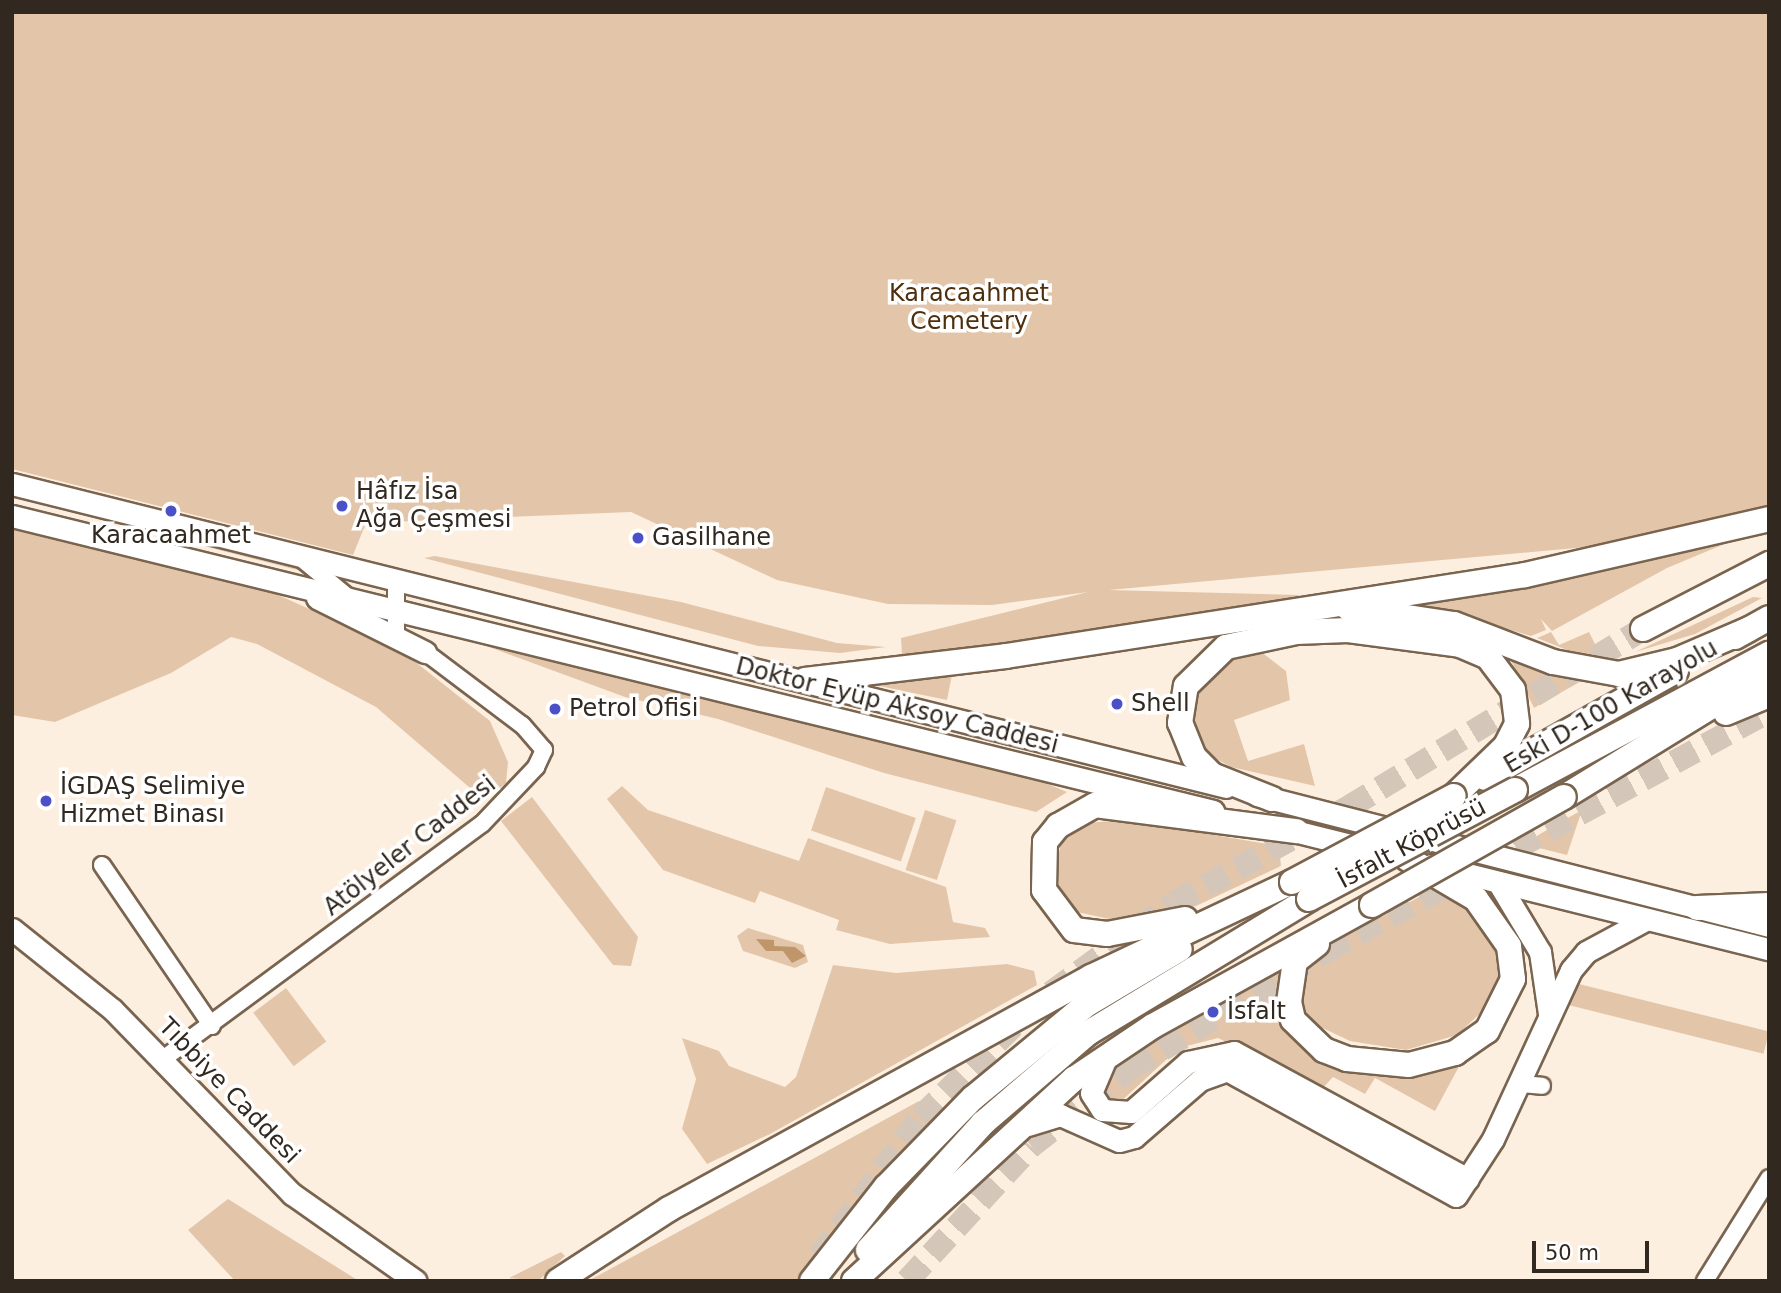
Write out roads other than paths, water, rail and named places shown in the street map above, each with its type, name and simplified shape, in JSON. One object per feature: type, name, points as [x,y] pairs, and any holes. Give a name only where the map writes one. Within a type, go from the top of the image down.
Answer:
[{"type":"highway","points":[[804,680],[1006,656],[1312,604],[1537,572],[1769,519]]},
{"type":"highway","points":[[1643,629],[1769,564]]},
{"type":"highway","points":[[1312,604],[1454,624],[1553,662],[1619,674],[1667,663],[1759,624]]},
{"type":"highway","name":"Eski D-100 Karayolu","points":[[1454,796],[1759,624]]},
{"type":"highway","points":[[1272,799],[1213,775],[1194,757],[1180,723],[1186,686],[1226,647],[1296,632],[1335,631],[1460,645],[1488,657],[1503,674],[1513,690],[1517,724],[1506,746],[1454,796]]},
{"type":"highway","name":"Eski D-100 Karayolu","points":[[1515,790],[1769,654]]},
{"type":"highway","points":[[854,1281],[1007,1134],[1108,1056],[1564,797],[1769,671]]},
{"type":"highway","points":[[1564,797],[1762,700]]},
{"type":"highway","name":"İsfalt Köprüsü","points":[[1301,890],[1515,790]]},
{"type":"highway","name":"İsfalt Köprüsü","points":[[1301,890],[1454,796]]},
{"type":"highway","points":[[1296,831],[1095,805],[1058,826],[1045,842],[1044,890],[1074,930],[1107,934],[1223,910],[1301,890]]},
{"type":"highway","points":[[1371,905],[1295,961],[1289,1002],[1304,1035],[1347,1059],[1387,1065],[1455,1053],[1487,1031],[1513,979],[1509,946],[1476,900],[1408,859]]},
{"type":"highway","points":[[812,1281],[886,1187],[1031,1050],[1086,1005],[1301,890]]},
{"type":"highway","points":[[844,1281],[940,1167],[1032,1078],[1301,890]]},
{"type":"highway","points":[[1697,908],[1769,905]]},
{"type":"highway","points":[[558,1281],[668,1209],[1223,910]]},
{"type":"main road","name":"Doktor Eyüp Aksoy Caddesi","points":[[12,484],[302,559],[804,680],[1769,926]]},
{"type":"main road","name":"Doktor Eyüp Aksoy Caddesi","points":[[12,516],[351,599],[395,620],[1296,831],[1769,949]]},
{"type":"main road","points":[[294,585],[425,652]]},
{"type":"main road","points":[[1498,882],[1540,952],[1549,1015]]},
{"type":"main road","points":[[1462,1187],[1531,1085],[1549,1015],[1586,952],[1647,919]]},
{"type":"main road","name":"Tıbbiye Caddesi","points":[[12,929],[163,1059],[292,1194],[416,1281]]},
{"type":"main road","points":[[1108,1056],[1092,1082],[1091,1093],[1102,1110],[1131,1112],[1188,1062],[1234,1052],[1462,1187]]},
{"type":"main road","points":[[1007,1134],[1049,1115],[1119,1141],[1135,1137],[1200,1080],[1227,1070],[1462,1187]]},
{"type":"street","points":[[302,559],[351,599]]},
{"type":"street","points":[[395,620],[396,582]]},
{"type":"street","name":"Atölyeler Caddesi","points":[[163,1059],[212,1026],[482,824],[536,767],[544,750],[522,725],[425,652],[395,620]]},
{"type":"street","points":[[102,864],[212,1026]]},
{"type":"street","points":[[1705,1281],[1769,1178]]},
{"type":"tunnel","points":[[1051,993],[1174,903],[1349,807],[1643,629]]},
{"type":"tunnel","points":[[907,1281],[1031,1146],[1131,1068],[1326,951],[1769,711]]},
{"type":"tunnel","points":[[819,1257],[920,1118],[1013,1026]]},
{"type":"place","name":"Hâfız İsa Ağa Çeşmesi","points":[[342,506]]},
{"type":"place","name":"Karacaahmet","points":[[171,511]]},
{"type":"place","name":"Gasilhane","points":[[638,538]]},
{"type":"place","name":"Shell","points":[[1117,704]]},
{"type":"place","name":"Petrol Ofisi","points":[[555,709]]},
{"type":"place","name":"İGDAŞ Selimiye Hizmet Binası","points":[[46,801]]},
{"type":"place","name":"İsfalt","points":[[1213,1012]]},
{"type":"park label","name":"Karacaahmet Cemetery","points":[[969,308]]}]
